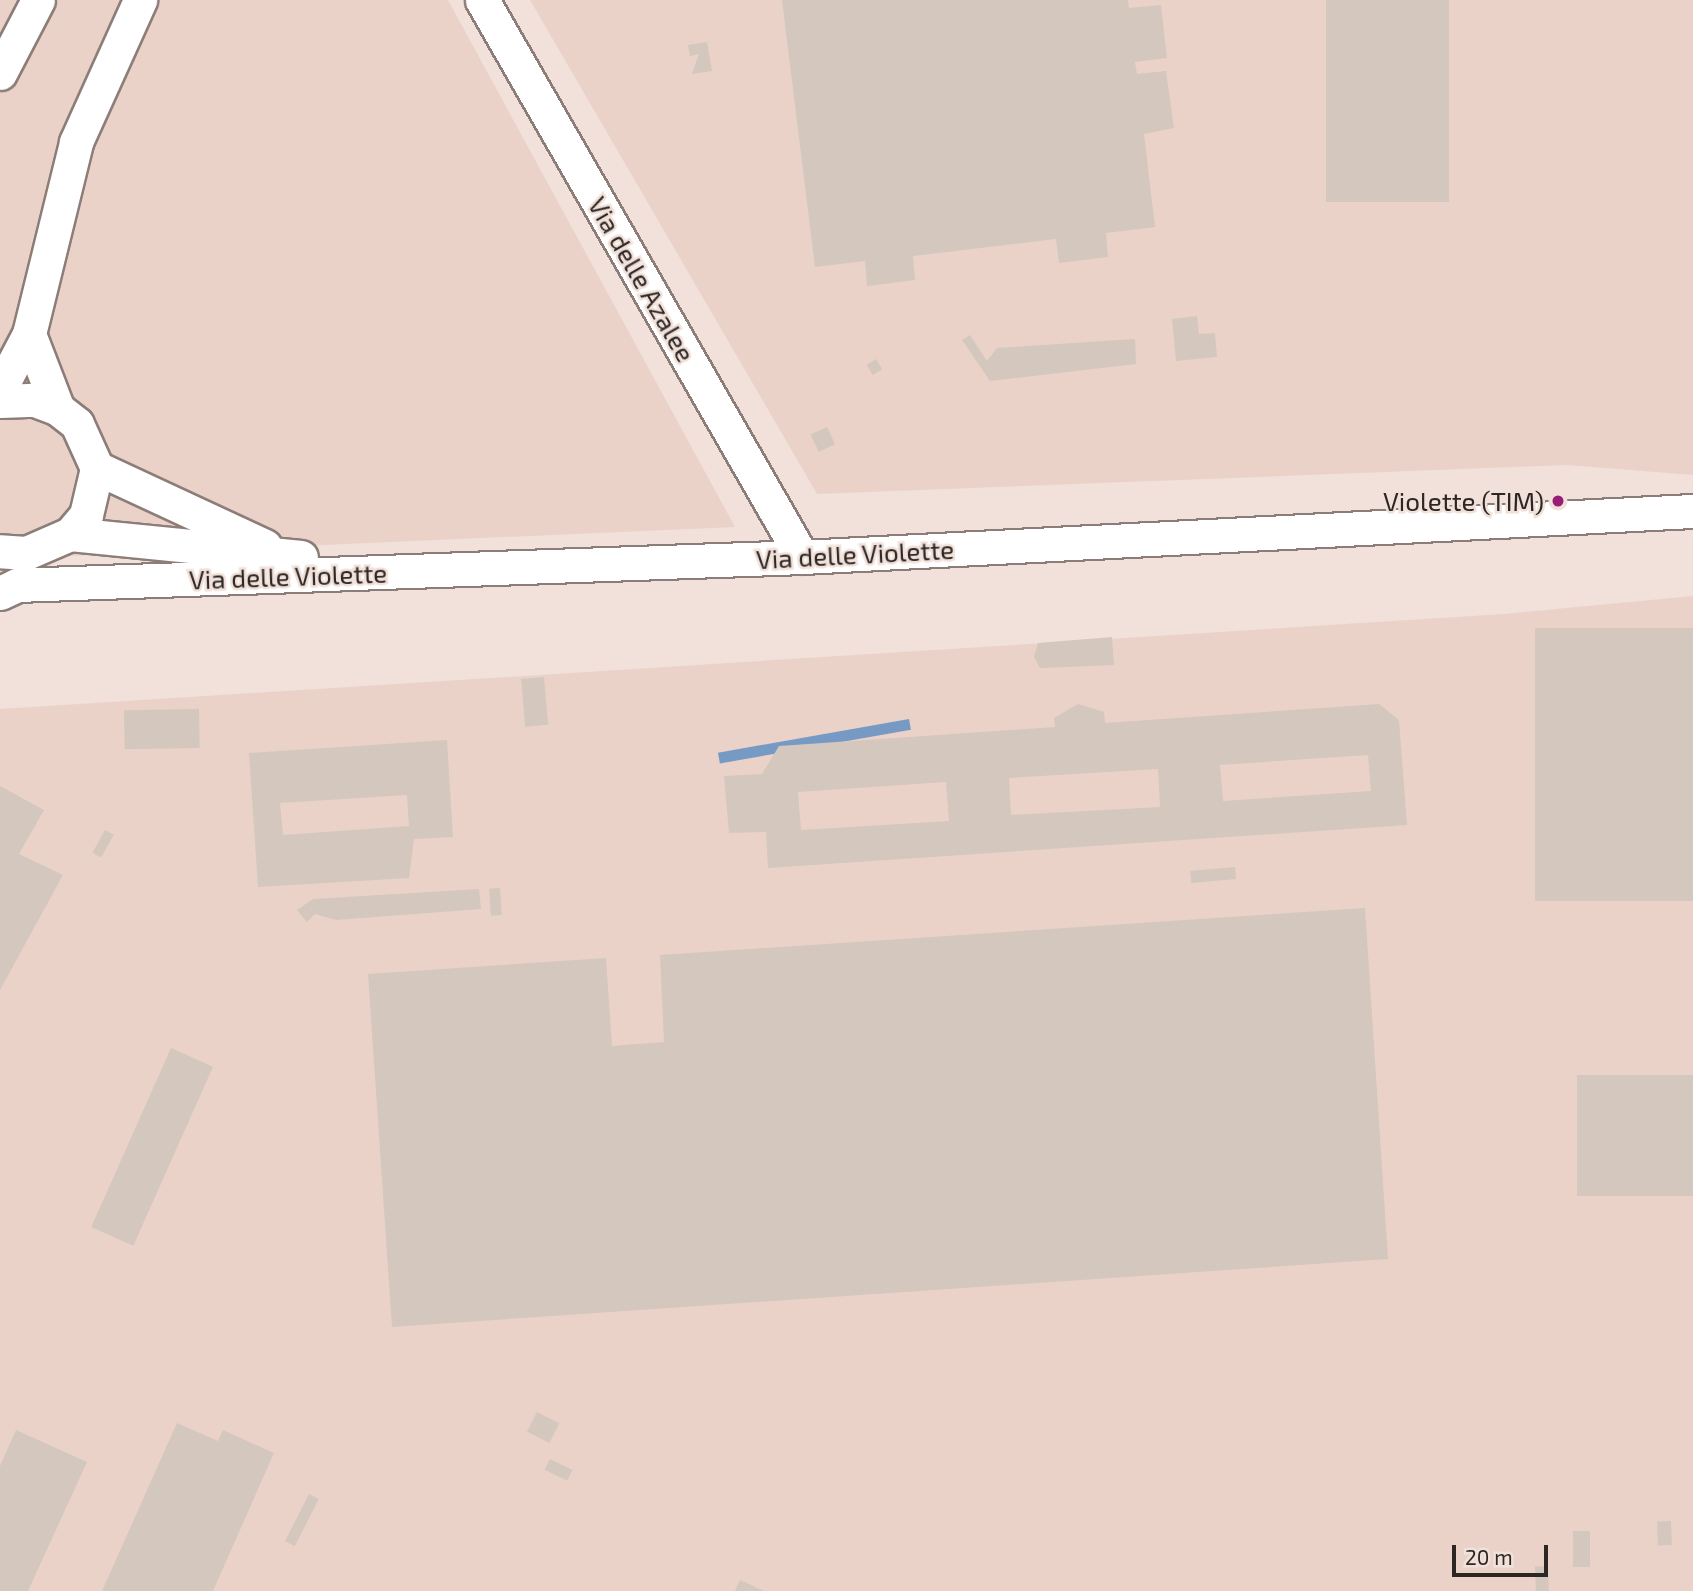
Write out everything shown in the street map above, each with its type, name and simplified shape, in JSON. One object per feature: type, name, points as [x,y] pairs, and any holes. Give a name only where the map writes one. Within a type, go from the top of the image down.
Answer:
[{"type":"street","points":[[0,73],[38,0]]},
{"type":"street","points":[[0,389],[29,334],[76,142],[140,0]]},
{"type":"street","name":"Via delle Azalee","points":[[482,0],[802,557]]},
{"type":"street","points":[[29,334],[58,409]]},
{"type":"street","points":[[0,401],[35,400],[58,409],[77,424],[97,468],[86,515],[70,534],[26,553],[0,551]]},
{"type":"street","points":[[97,468],[289,557]]},
{"type":"street","name":"Via delle Violette","points":[[8,589],[802,557],[1693,512]]},
{"type":"street","points":[[70,534],[289,557],[528,567]]},
{"type":"shaded area","points":[[0,0],[448,0],[735,527],[0,559]]},
{"type":"shaded area","points":[[530,0],[1693,0],[1693,475],[1568,465],[817,494]]},
{"type":"shaded area","points":[[1693,596],[1693,1591],[0,1591],[0,709],[1504,614]]},
{"type":"water","points":[[909,719],[911,730],[720,764],[718,753]]},
{"type":"building","points":[[782,0],[1128,0],[1129,8],[1161,5],[1167,58],[1135,62],[1137,74],[1166,71],[1174,128],[1144,134],[1155,227],[1106,233],[1108,257],[1059,263],[1056,239],[913,256],[915,280],[867,286],[865,261],[815,267]]},
{"type":"building","points":[[1326,0],[1449,0],[1449,202],[1326,202]]},
{"type":"building","points":[[707,42],[712,71],[692,74],[699,54],[690,56],[688,45]]},
{"type":"building","points":[[1197,316],[1199,334],[1215,333],[1217,357],[1176,361],[1172,319]]},
{"type":"building","points":[[970,335],[987,361],[997,348],[1135,339],[1136,364],[990,381],[962,340]]},
{"type":"building","points":[[876,359],[882,369],[873,375],[867,365]]},
{"type":"building","points":[[827,427],[835,444],[819,452],[811,435]]},
{"type":"building","points":[[1535,628],[1693,628],[1693,901],[1535,901]]},
{"type":"building","points":[[1112,637],[1114,665],[1040,668],[1034,657],[1038,643]]},
{"type":"building","points":[[544,677],[548,725],[525,727],[521,679]]},
{"type":"building","points":[[1078,704],[1104,712],[1105,723],[1379,704],[1399,720],[1407,825],[768,868],[766,832],[729,833],[724,776],[762,774],[779,746],[1055,727],[1054,718]],"holes":[[[1368,755],[1371,791],[1223,801],[1220,765]],[[1158,769],[1160,807],[1011,815],[1009,778]],[[946,782],[949,821],[801,830],[798,792]]]},
{"type":"building","points":[[199,709],[200,748],[125,749],[124,710]]},
{"type":"building","points":[[447,740],[453,837],[414,839],[409,878],[258,887],[249,753]],"holes":[[[407,795],[409,826],[283,835],[280,803]]]},
{"type":"building","points":[[0,786],[44,810],[19,854],[63,875],[0,990]]},
{"type":"building","points":[[105,830],[114,835],[101,858],[92,853]]},
{"type":"building","points":[[1235,867],[1236,879],[1191,883],[1190,871]]},
{"type":"building","points":[[500,888],[502,915],[491,916],[489,889]]},
{"type":"building","points":[[479,889],[481,909],[336,920],[315,914],[307,922],[297,910],[313,899]]},
{"type":"building","points":[[1365,908],[1388,1259],[392,1327],[368,974],[606,958],[612,1046],[664,1042],[660,955]]},
{"type":"building","points":[[171,1048],[213,1067],[133,1246],[91,1227]]},
{"type":"building","points":[[1577,1075],[1693,1075],[1693,1196],[1577,1196]]},
{"type":"building","points":[[537,1412],[559,1423],[549,1443],[527,1432]]},
{"type":"building","points":[[177,1423],[218,1441],[223,1430],[274,1453],[213,1591],[102,1591]]},
{"type":"building","points":[[16,1430],[87,1462],[28,1591],[0,1591],[0,1466]]},
{"type":"building","points":[[550,1459],[572,1470],[567,1481],[545,1470]]},
{"type":"building","points":[[309,1494],[319,1499],[295,1546],[285,1541]]},
{"type":"building","points":[[1657,1521],[1671,1521],[1672,1545],[1658,1545]]},
{"type":"building","points":[[1573,1531],[1590,1531],[1590,1567],[1573,1567]]},
{"type":"building","points":[[1535,1566],[1548,1566],[1549,1591],[1536,1591]]},
{"type":"building","points":[[740,1580],[764,1591],[735,1591]]},
{"type":"place","name":"Violette (TIM)","points":[[1558,501]]}]
